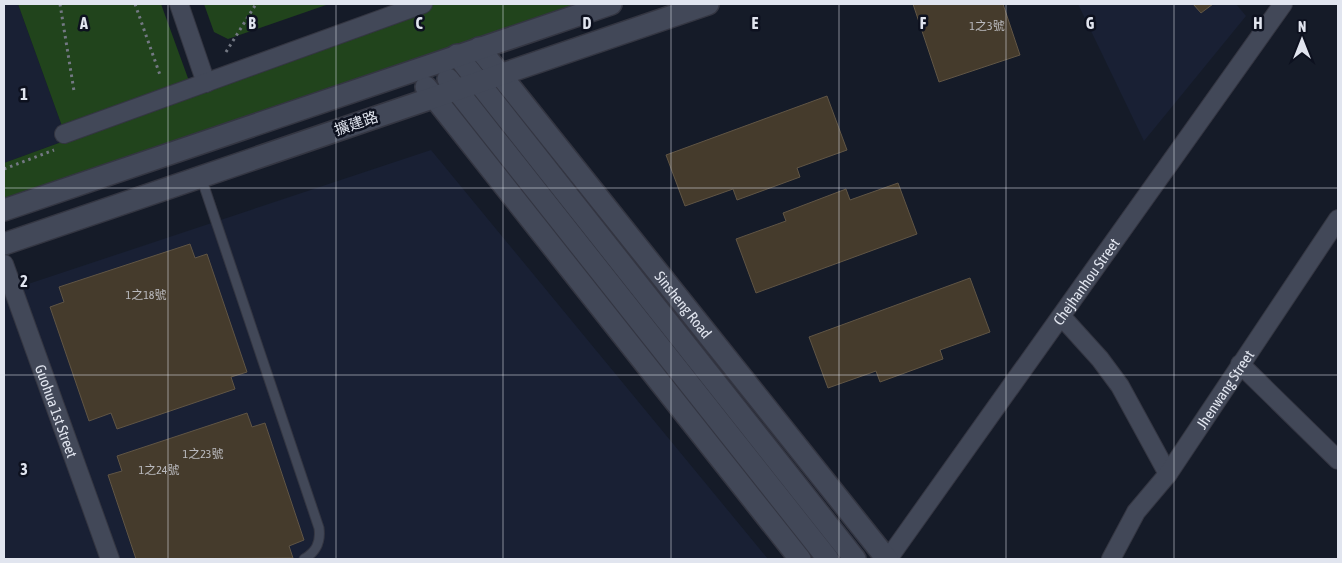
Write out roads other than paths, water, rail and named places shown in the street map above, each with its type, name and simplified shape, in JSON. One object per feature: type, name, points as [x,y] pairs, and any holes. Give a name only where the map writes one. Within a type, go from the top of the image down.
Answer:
[{"type":"street","points":[[179,4],[206,83]]},
{"type":"street","points":[[64,134],[423,4]]},
{"type":"street","name":"擴建路","points":[[4,210],[611,4]]},
{"type":"street","name":"擴建路","points":[[4,244],[432,96],[708,4]]},
{"type":"street","name":"Chejhanhou Street","points":[[887,559],[1062,317],[1283,4]]},
{"type":"street","name":"Sinsheng Road","points":[[479,48],[887,559]]},
{"type":"street","name":"Sinsheng Road","points":[[457,56],[855,559]]},
{"type":"street","points":[[436,63],[828,559]]},
{"type":"street","points":[[414,70],[432,96],[800,559]]},
{"type":"street","name":"Jhenwang Street","points":[[1111,559],[1136,512],[1168,474],[1338,219]]},
{"type":"street","name":"Guohua 1st Street","points":[[4,264],[110,559]]},
{"type":"street","points":[[1062,317],[1100,359],[1120,386],[1168,474]]},
{"type":"street","points":[[1240,364],[1338,460]]},
{"type":"lane","points":[[201,176],[319,528],[320,535],[316,550],[304,559]]}]
